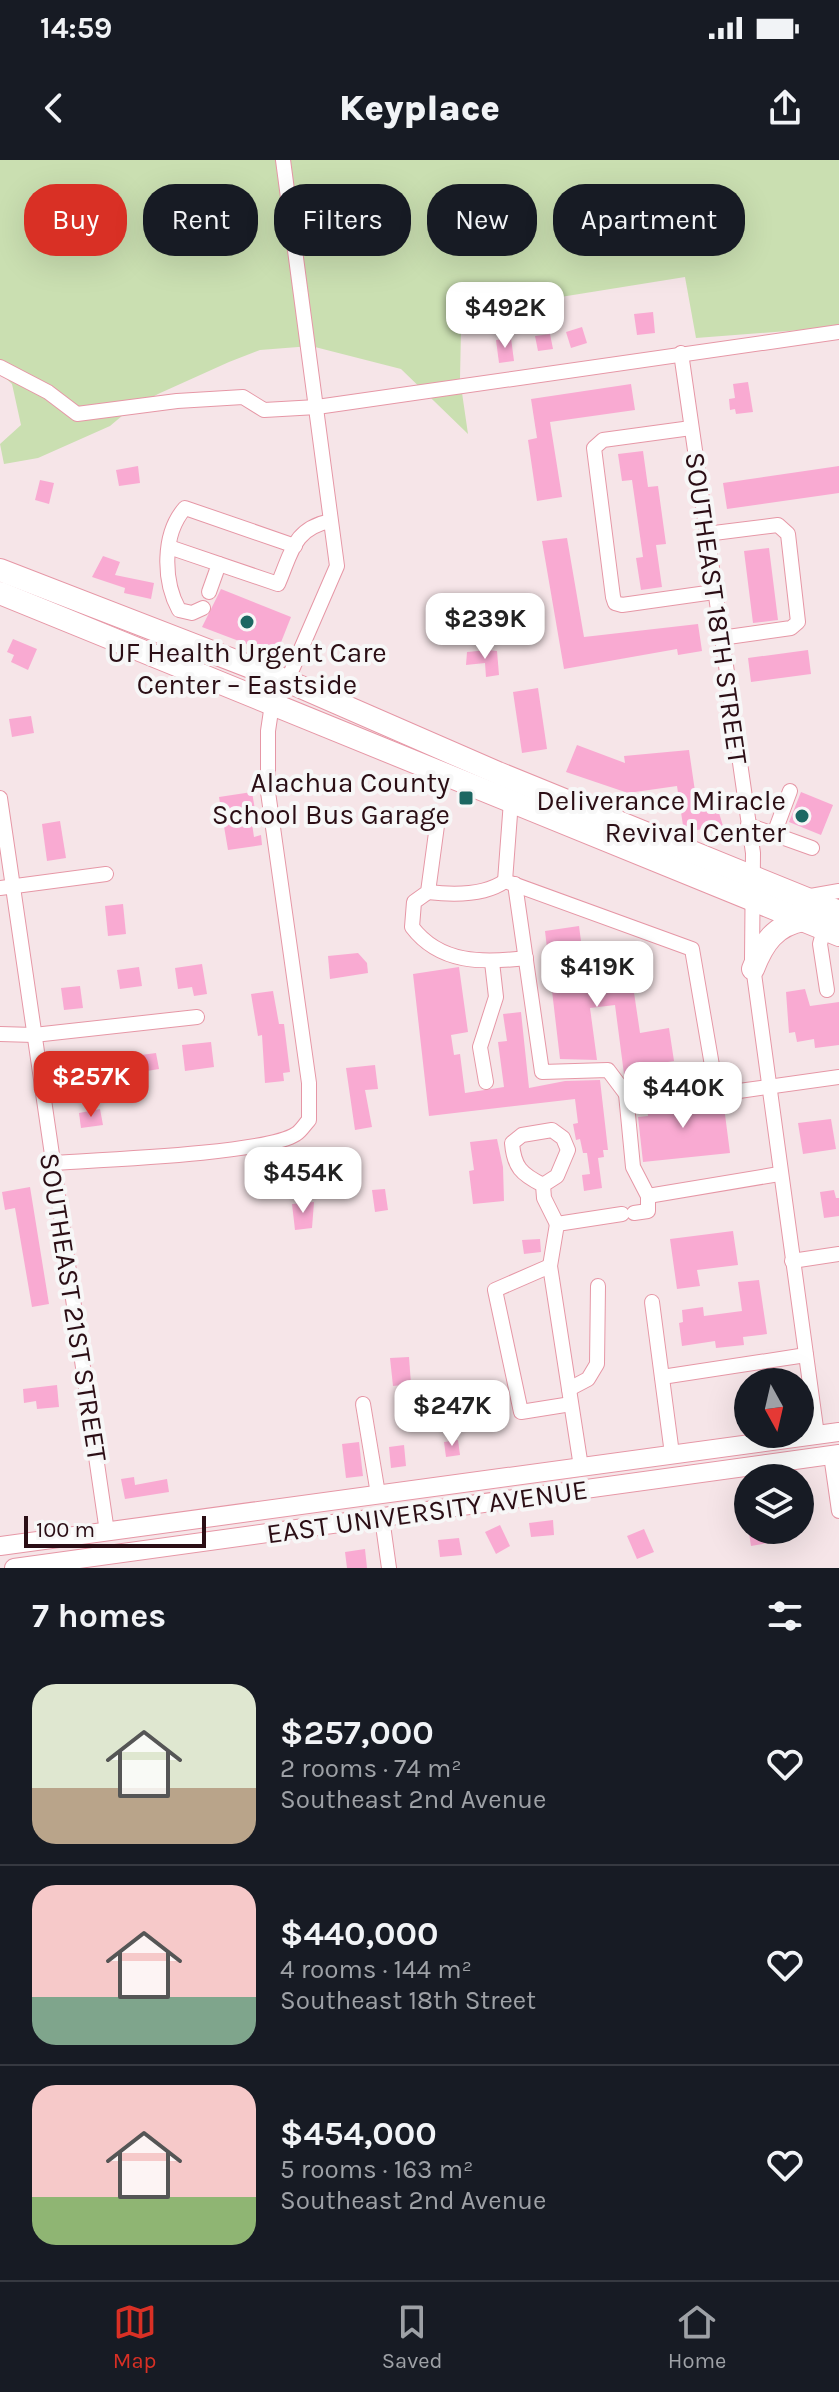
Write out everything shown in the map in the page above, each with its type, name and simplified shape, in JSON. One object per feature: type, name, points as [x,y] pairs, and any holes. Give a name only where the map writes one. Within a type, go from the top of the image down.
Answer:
[{"type":"highway","points":[[0,570],[287,681],[498,773],[826,924]]},
{"type":"highway","points":[[0,593],[511,801],[754,889],[802,897],[826,924]]},
{"type":"highway","points":[[753,969],[771,936],[783,926],[826,924]]},
{"type":"main road","name":"EAST UNIVERSITY AVENUE","points":[[4,1546],[839,1432]]},
{"type":"main road","points":[[817,1435],[835,1455]]},
{"type":"main road","name":"EAST UNIVERSITY AVENUE","points":[[14,1568],[835,1455]]},
{"type":"main road","points":[[581,1467],[586,1489]]},
{"type":"main road","points":[[378,1494],[382,1518]]},
{"type":"main road","points":[[104,1556],[107,1532]]},
{"type":"main road","points":[[4,1546],[14,1568]]},
{"type":"street","points":[[52,1163],[252,1145],[296,1134],[308,1121],[307,1069],[268,792],[268,731],[272,704],[287,681],[337,566],[283,160]]},
{"type":"street","points":[[0,367],[48,392],[77,414],[177,401],[243,397],[264,410],[317,407],[839,332]]},
{"type":"street","name":"SOUTHEAST 18TH STREET","points":[[681,353],[748,825],[754,889],[753,969],[817,1435]]},
{"type":"street","points":[[691,428],[603,440],[594,448],[613,597],[615,603],[622,605],[714,592]]},
{"type":"street","points":[[203,608],[192,613],[179,610],[172,597],[166,572],[178,516],[185,508],[295,546]]},
{"type":"street","points":[[169,547],[278,584],[295,546],[309,526],[330,521]]},
{"type":"street","points":[[706,534],[778,525],[788,534],[798,622],[791,628],[721,638]]},
{"type":"street","points":[[209,592],[219,564]]},
{"type":"street","points":[[774,834],[790,791]]},
{"type":"street","name":"SOUTHEAST 21ST STREET","points":[[0,798],[6,887],[34,1035],[107,1532]]},
{"type":"street","points":[[511,801],[503,870],[510,882],[526,958],[542,1072],[608,1070],[626,1094],[633,1167],[648,1196],[648,1211],[557,1224]]},
{"type":"street","points":[[428,892],[438,818]]},
{"type":"street","points":[[748,825],[812,848]]},
{"type":"street","points":[[6,887],[106,874]]},
{"type":"street","points":[[526,958],[492,962],[464,960],[444,953],[420,937],[412,927],[410,915],[414,902],[428,892],[444,894],[493,889],[510,882],[692,949],[715,1083]]},
{"type":"street","points":[[802,897],[839,891]]},
{"type":"street","points":[[826,924],[820,944],[827,990]]},
{"type":"street","points":[[486,1082],[480,1047],[496,997],[492,962]]},
{"type":"street","points":[[0,1034],[34,1035],[197,1017]]},
{"type":"street","points":[[626,1094],[715,1083],[739,1091],[839,1077]]},
{"type":"street","points":[[648,1196],[779,1174]]},
{"type":"street","points":[[543,1185],[544,1198],[557,1224],[550,1266],[581,1467]]},
{"type":"street","points":[[792,1261],[839,1254]]},
{"type":"street","points":[[550,1266],[495,1290],[521,1412],[570,1397],[588,1379],[597,1364],[598,1286]]},
{"type":"street","points":[[652,1302],[672,1454]]},
{"type":"street","points":[[662,1377],[806,1355]]},
{"type":"street","points":[[363,1404],[378,1494]]},
{"type":"street","points":[[835,1455],[839,1511]]},
{"type":"street","points":[[382,1518],[389,1568]]},
{"type":"green space","points":[[0,160],[839,160],[839,327],[696,338],[685,277],[542,300],[488,304],[461,329],[460,379],[468,434],[401,369],[311,346],[260,350],[158,394],[129,410],[110,426],[38,458],[4,464],[0,444],[21,425],[12,384],[0,373]]},
{"type":"building","points":[[653,312],[655,333],[637,335],[634,314]]},
{"type":"building","points":[[582,327],[587,343],[571,348],[566,332]]},
{"type":"building","points":[[550,334],[553,349],[538,351],[535,336]]},
{"type":"building","points":[[511,338],[514,361],[499,363],[496,340]]},
{"type":"building","points":[[748,382],[753,412],[736,414],[735,409],[730,410],[729,399],[735,398],[733,384]]},
{"type":"building","points":[[631,384],[635,410],[550,422],[562,497],[537,501],[528,440],[537,438],[531,399]]},
{"type":"building","points":[[643,451],[648,487],[658,486],[666,544],[656,545],[662,587],[641,590],[636,558],[643,557],[632,480],[622,481],[618,454]]},
{"type":"building","points":[[138,466],[140,483],[119,486],[116,470]]},
{"type":"building","points":[[839,466],[839,493],[727,509],[723,483]]},
{"type":"building","points":[[40,480],[54,483],[49,504],[35,500]]},
{"type":"building","points":[[567,538],[584,637],[698,624],[702,651],[678,655],[677,649],[564,669],[542,541]]},
{"type":"building","points":[[769,548],[778,620],[753,623],[744,551]]},
{"type":"building","points":[[103,556],[120,562],[115,575],[154,583],[151,599],[124,593],[125,588],[92,577]]},
{"type":"building","name":"UF Health Urgent Care Center – Eastside","points":[[221,589],[291,617],[276,655],[202,627]]},
{"type":"building","points":[[13,639],[37,649],[28,670],[11,662],[14,655],[7,652]]},
{"type":"building","points":[[808,650],[811,674],[751,682],[748,658]]},
{"type":"building","points":[[497,651],[499,675],[486,677],[485,663],[466,665],[467,652]]},
{"type":"building","points":[[538,688],[547,749],[522,753],[513,692]]},
{"type":"building","points":[[31,716],[34,733],[12,737],[9,719]]},
{"type":"building","points":[[577,745],[625,763],[624,756],[689,750],[697,805],[716,803],[723,826],[684,832],[677,786],[628,793],[566,772]]},
{"type":"building","points":[[252,792],[256,816],[251,817],[254,837],[261,835],[262,845],[228,850],[219,797]]},
{"type":"building","points":[[801,792],[833,805],[821,835],[789,822]]},
{"type":"building","points":[[60,821],[66,858],[47,861],[42,824]]},
{"type":"building","points":[[123,904],[126,934],[108,936],[105,906]]},
{"type":"building","points":[[579,926],[587,986],[632,979],[640,1033],[669,1028],[674,1061],[644,1066],[645,1071],[624,1074],[615,1005],[590,1008],[597,1060],[560,1059],[545,931]]},
{"type":"building","points":[[358,953],[367,963],[368,973],[330,979],[328,956]]},
{"type":"building","points":[[202,964],[207,994],[194,996],[192,987],[178,989],[175,968]]},
{"type":"building","points":[[139,967],[142,986],[120,989],[117,970]]},
{"type":"building","points":[[459,967],[468,1032],[451,1035],[454,1055],[460,1054],[465,1093],[504,1087],[498,1042],[507,1041],[503,1014],[521,1012],[529,1088],[565,1081],[600,1080],[608,1150],[603,1150],[604,1157],[598,1158],[602,1188],[584,1191],[582,1175],[590,1174],[587,1153],[583,1153],[580,1139],[576,1140],[573,1124],[578,1123],[575,1099],[429,1116],[413,974]]},
{"type":"building","points":[[80,986],[83,1008],[64,1010],[61,988]]},
{"type":"building","points":[[805,989],[810,1006],[839,1002],[839,1045],[815,1048],[814,1039],[797,1042],[795,1032],[789,1033],[786,992]]},
{"type":"building","points":[[273,991],[279,1024],[284,1024],[290,1072],[283,1073],[284,1081],[265,1083],[262,1035],[258,1036],[251,994]]},
{"type":"building","points":[[211,1042],[214,1067],[185,1071],[182,1045]]},
{"type":"building","points":[[156,1053],[159,1069],[129,1074],[126,1057]]},
{"type":"building","points":[[375,1065],[378,1089],[365,1090],[372,1127],[355,1130],[346,1068]]},
{"type":"building","points":[[668,1099],[669,1106],[723,1099],[730,1153],[643,1162],[638,1117],[648,1116],[646,1102]]},
{"type":"building","points":[[100,1109],[103,1125],[81,1128],[79,1113]]},
{"type":"building","points":[[831,1119],[836,1149],[803,1154],[798,1123]]},
{"type":"building","points":[[497,1139],[503,1167],[504,1201],[473,1204],[469,1171],[474,1170],[470,1142]]},
{"type":"building","points":[[315,1159],[317,1175],[294,1177],[292,1161]]},
{"type":"building","points":[[30,1187],[49,1304],[32,1307],[15,1208],[5,1210],[2,1192]]},
{"type":"building","points":[[385,1189],[388,1210],[375,1212],[372,1190]]},
{"type":"building","points":[[834,1190],[836,1198],[839,1198],[839,1216],[824,1218],[820,1192]]},
{"type":"building","points":[[314,1202],[312,1228],[295,1230],[292,1204]]},
{"type":"building","points":[[733,1231],[738,1265],[697,1270],[700,1286],[677,1289],[670,1239]]},
{"type":"building","points":[[540,1239],[541,1252],[524,1254],[522,1240]]},
{"type":"building","points":[[759,1280],[767,1334],[743,1337],[744,1345],[716,1348],[715,1341],[682,1346],[679,1323],[683,1322],[682,1310],[703,1307],[704,1316],[742,1311],[738,1282]]},
{"type":"building","points":[[409,1357],[411,1384],[393,1386],[390,1358]]},
{"type":"building","points":[[57,1385],[59,1407],[37,1409],[36,1401],[24,1403],[23,1389]]},
{"type":"building","points":[[458,1440],[460,1455],[446,1457],[444,1442]]},
{"type":"building","points":[[359,1442],[363,1476],[346,1478],[342,1444]]},
{"type":"building","points":[[404,1445],[406,1466],[391,1468],[389,1447]]},
{"type":"building","points":[[134,1477],[135,1485],[167,1479],[169,1492],[125,1499],[121,1479]]},
{"type":"building","points":[[553,1520],[554,1535],[531,1537],[529,1523]]},
{"type":"building","points":[[500,1525],[510,1546],[496,1554],[485,1532]]},
{"type":"building","points":[[644,1529],[654,1552],[637,1559],[627,1536]]},
{"type":"building","points":[[459,1538],[462,1555],[440,1557],[438,1540]]},
{"type":"building","points":[[365,1549],[367,1568],[347,1568],[345,1552]]},
{"type":"place","name":"UF Health Urgent Care Center – Eastside","points":[[247,622]]},
{"type":"place","name":"Alachua County School Bus Garage","points":[[466,798]]},
{"type":"place","name":"Deliverance Miracle Revival Center","points":[[802,816]]}]
